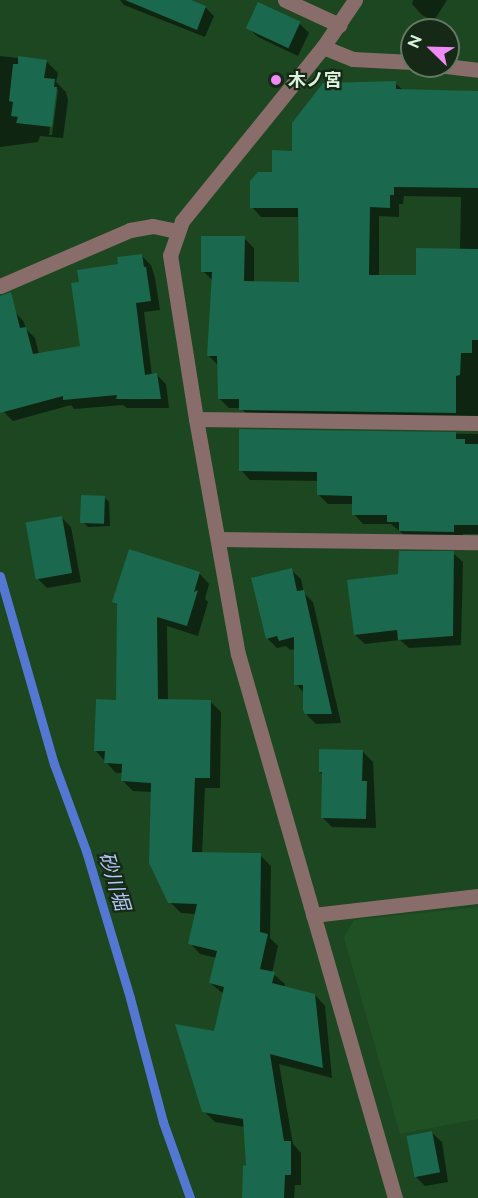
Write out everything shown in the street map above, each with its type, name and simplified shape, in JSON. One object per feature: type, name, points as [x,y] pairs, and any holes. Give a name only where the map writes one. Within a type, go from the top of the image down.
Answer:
[{"type":"street","points":[[285,0],[339,25]]},
{"type":"street","points":[[355,0],[323,46],[177,231],[170,255],[196,419],[238,654],[395,1198]]},
{"type":"street","points":[[323,46],[353,59],[400,61]]},
{"type":"street","points":[[460,68],[478,70]]},
{"type":"street","points":[[0,286],[130,230],[153,226],[177,231]]},
{"type":"street","points":[[196,419],[478,423]]},
{"type":"street","points":[[218,539],[478,542]]},
{"type":"street","points":[[314,915],[478,896]]},
{"type":"shaded area","points":[[478,907],[478,1119],[400,1134],[344,938],[354,920]]},
{"type":"building","points":[[125,0],[191,0],[206,6],[197,30]]},
{"type":"building","points":[[258,2],[301,22],[288,48],[246,28]]},
{"type":"building","points":[[18,56],[47,60],[44,78],[55,79],[54,87],[57,87],[52,127],[16,123],[18,117],[11,116],[13,102],[9,101],[13,64],[18,64]]},
{"type":"building","points":[[396,81],[396,89],[478,91],[478,188],[394,187],[394,195],[390,195],[390,208],[370,207],[369,275],[416,275],[416,248],[478,249],[478,340],[472,340],[472,353],[461,353],[460,375],[456,376],[456,413],[239,410],[239,399],[218,399],[217,356],[207,356],[212,272],[201,272],[201,236],[245,236],[244,281],[299,282],[298,208],[250,208],[250,181],[258,172],[272,172],[272,150],[292,151],[292,123],[323,83]]},
{"type":"building","points":[[142,254],[151,301],[136,303],[145,375],[157,373],[161,399],[116,399],[117,395],[63,400],[63,396],[0,413],[0,296],[11,292],[20,328],[26,327],[33,354],[80,346],[71,283],[79,282],[77,270],[118,264],[117,257]]},
{"type":"building","points":[[239,429],[456,432],[456,439],[465,439],[465,444],[478,444],[478,525],[454,525],[454,532],[399,531],[399,522],[387,522],[387,515],[352,515],[352,496],[317,495],[317,472],[239,471]]},
{"type":"building","points":[[81,495],[105,496],[104,524],[80,523]]},
{"type":"building","points":[[62,516],[72,573],[36,580],[26,522]]},
{"type":"building","points":[[129,549],[200,572],[194,592],[198,590],[187,626],[157,617],[158,699],[211,700],[210,778],[195,778],[192,852],[261,853],[260,932],[268,934],[260,969],[275,972],[272,983],[315,994],[323,1068],[270,1054],[284,1141],[291,1141],[291,1175],[285,1175],[284,1198],[242,1198],[243,1165],[246,1166],[243,1119],[202,1112],[175,1024],[214,1031],[224,987],[209,983],[217,951],[188,944],[197,904],[168,903],[149,863],[151,783],[121,781],[122,764],[104,763],[105,751],[94,751],[96,699],[116,700],[117,604],[112,602]]},
{"type":"building","points":[[399,551],[454,551],[453,636],[398,640],[397,630],[354,635],[347,580],[398,574]]},
{"type":"building","points":[[292,568],[297,591],[304,590],[332,714],[305,714],[303,710],[303,685],[294,685],[294,637],[279,641],[277,636],[266,639],[251,578]]},
{"type":"building","points":[[319,749],[363,750],[362,781],[367,781],[366,819],[321,818],[322,772],[319,772]]},
{"type":"building","points":[[432,1131],[440,1172],[414,1177],[406,1136]]},
{"type":"waterway","name":"砂川堀","points":[[0,576],[54,764],[86,851],[130,998],[163,1122],[190,1198]]},
{"type":"place","name":"木ノ宮","points":[[276,80]]}]
